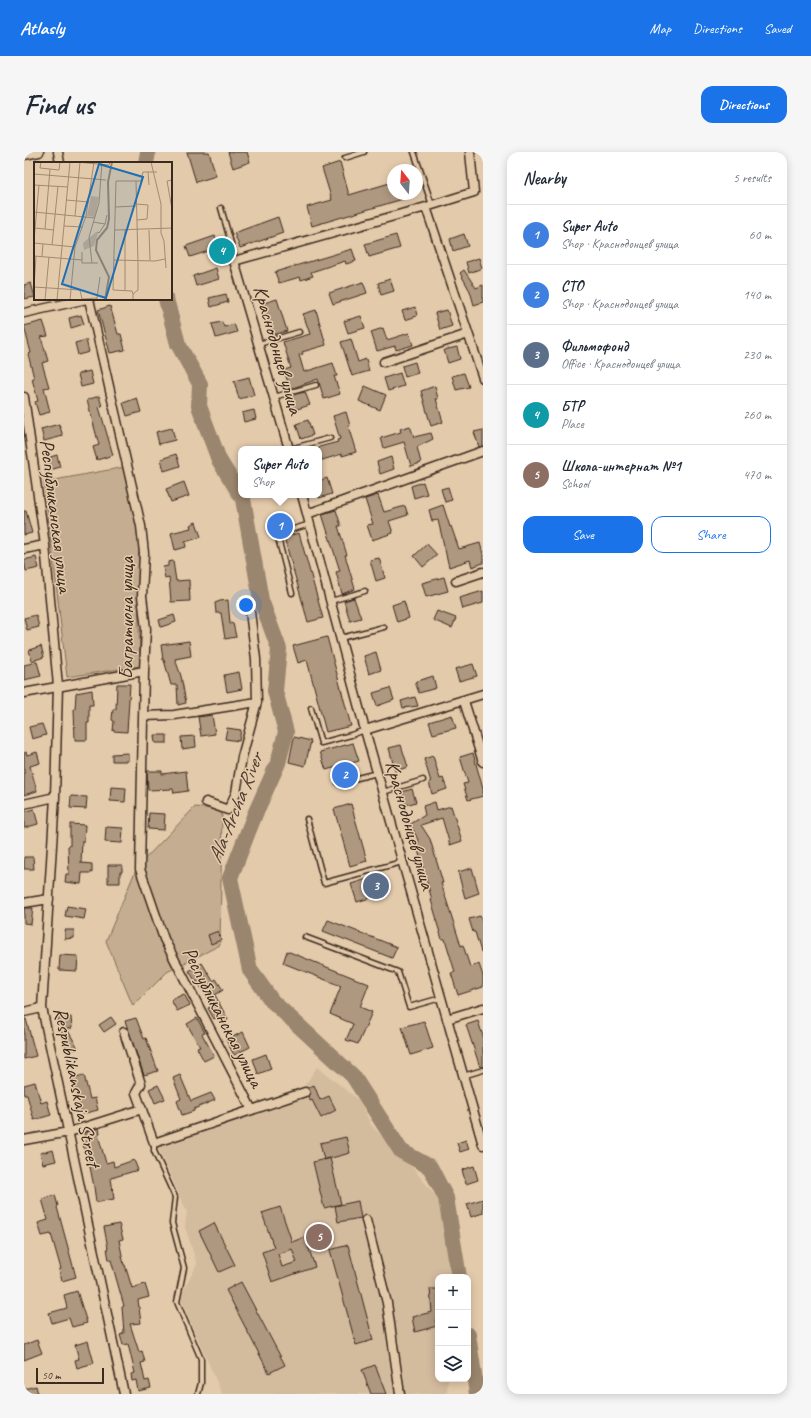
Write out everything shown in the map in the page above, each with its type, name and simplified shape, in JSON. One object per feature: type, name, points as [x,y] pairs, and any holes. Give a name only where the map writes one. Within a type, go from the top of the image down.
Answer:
[{"type":"street","points":[[24,155],[39,152]]},
{"type":"street","points":[[58,152],[60,162]]},
{"type":"street","points":[[234,261],[474,192],[470,152]]},
{"type":"street","points":[[429,206],[483,378]]},
{"type":"street","name":"Краснодонцев улица","points":[[234,261],[288,446]]},
{"type":"street","points":[[24,313],[83,300]]},
{"type":"street","name":"Багратиона улица","points":[[88,300],[141,526],[144,553],[142,596],[146,629],[140,869],[164,939]]},
{"type":"street","points":[[384,362],[468,334]]},
{"type":"street","name":"Республиканская улица","points":[[24,397],[45,545],[58,686]]},
{"type":"street","points":[[307,514],[483,451]]},
{"type":"street","name":"Краснодонцев улица","points":[[303,498],[365,730],[441,998],[481,1131],[483,1145]]},
{"type":"street","points":[[24,548],[45,545]]},
{"type":"street","points":[[456,581],[483,572]]},
{"type":"street","points":[[206,802],[228,810],[236,793],[242,757],[257,702],[256,659],[250,612]]},
{"type":"street","points":[[24,693],[144,671]]},
{"type":"street","name":"Respublikanskaja Street","points":[[58,686],[55,798],[42,1008],[124,1394]]},
{"type":"street","points":[[365,730],[483,694]]},
{"type":"street","points":[[464,701],[483,762]]},
{"type":"street","points":[[143,716],[174,715],[257,702]]},
{"type":"street","points":[[24,804],[55,798]]},
{"type":"street","points":[[24,903],[49,900]]},
{"type":"street","name":"Республиканская улица","points":[[164,939],[252,1110]]},
{"type":"street","points":[[24,1012],[42,1008]]},
{"type":"street","points":[[448,1019],[483,1008]]},
{"type":"street","points":[[124,1032],[141,1084],[136,1093],[154,1142]]},
{"type":"street","name":"Республиканская улица","points":[[154,1142],[305,1092]]},
{"type":"street","points":[[24,1140],[69,1132],[142,1109]]},
{"type":"street","points":[[366,1220],[387,1303],[400,1394]]},
{"type":"lane","points":[[345,158],[364,152]]},
{"type":"lane","points":[[414,152],[429,206]]},
{"type":"lane","points":[[221,208],[231,243],[234,261]]},
{"type":"lane","points":[[258,345],[299,332]]},
{"type":"lane","points":[[274,397],[316,385]]},
{"type":"lane","points":[[300,446],[330,438]]},
{"type":"lane","points":[[292,593],[277,534],[310,524]]},
{"type":"lane","points":[[331,601],[365,591]]},
{"type":"lane","points":[[341,638],[384,627]]},
{"type":"lane","points":[[311,708],[321,743],[365,730]]},
{"type":"lane","points":[[338,783],[377,772]]},
{"type":"lane","points":[[383,792],[423,780]]},
{"type":"lane","points":[[308,819],[324,883],[403,862]]},
{"type":"lane","points":[[305,937],[398,972],[409,1008],[441,998]]},
{"type":"lane","points":[[464,1076],[483,1070]]},
{"type":"lane","points":[[154,1142],[154,1151],[175,1197],[172,1223],[184,1268],[177,1302],[201,1359],[201,1383],[198,1394]]},
{"type":"shaded area","points":[[125,467],[139,535],[138,588],[140,666],[67,677],[44,482]]},
{"type":"shaded area","points":[[195,807],[222,810],[220,945],[167,972],[133,1006],[106,941],[137,867]]},
{"type":"shaded area","points":[[317,1067],[360,1101],[371,1125],[411,1166],[438,1199],[452,1246],[452,1274],[435,1274],[435,1382],[448,1382],[447,1394],[222,1394],[180,1298],[197,1264],[185,1227],[187,1212],[158,1148],[296,1099]]},
{"type":"building","points":[[187,152],[209,152],[216,176],[196,182]]},
{"type":"building","points":[[228,152],[247,152],[250,162],[233,168]]},
{"type":"building","points":[[340,162],[349,195],[387,184],[387,200],[400,200],[312,226],[307,207],[332,200],[322,168]]},
{"type":"building","points":[[278,217],[283,233],[240,248],[234,233]]},
{"type":"building","points":[[464,234],[468,246],[453,251],[450,239]]},
{"type":"building","points":[[396,235],[400,248],[369,257],[365,244]]},
{"type":"building","points":[[215,236],[218,248],[190,257],[186,246]]},
{"type":"building","points":[[352,249],[356,261],[346,264],[345,261],[311,272],[313,276],[301,280],[300,277],[279,283],[275,272]]},
{"type":"building","points":[[479,258],[482,268],[469,273],[466,262]]},
{"type":"building","points":[[216,268],[219,279],[196,286],[193,276]]},
{"type":"building","points":[[464,270],[476,288],[483,285],[483,302],[474,305],[470,291],[460,273]]},
{"type":"building","points":[[390,279],[394,291],[381,295],[378,283]]},
{"type":"building","points":[[363,282],[367,293],[333,304],[329,293]]},
{"type":"building","points":[[31,283],[34,297],[24,299],[24,285]]},
{"type":"building","points":[[226,294],[228,302],[211,307],[209,298]]},
{"type":"building","points":[[277,299],[287,331],[273,335],[264,303]]},
{"type":"building","points":[[110,306],[118,334],[121,334],[125,350],[110,353],[98,310]]},
{"type":"building","points":[[415,307],[417,316],[405,320],[402,311]]},
{"type":"building","points":[[316,310],[326,345],[302,352],[303,354],[299,355],[304,372],[333,363],[337,376],[334,376],[340,394],[324,399],[318,379],[290,389],[284,370],[291,368],[283,342],[310,334],[303,314]]},
{"type":"building","points":[[447,310],[452,326],[440,330],[435,313]]},
{"type":"building","points":[[81,315],[84,324],[71,328],[69,318]]},
{"type":"building","points":[[361,316],[365,328],[348,333],[344,321]]},
{"type":"building","points":[[43,321],[48,336],[41,337],[48,361],[42,363],[49,387],[44,388],[50,412],[39,415],[35,402],[38,401],[32,379],[34,378],[28,354],[31,353],[24,326]]},
{"type":"building","points":[[222,322],[224,327],[234,324],[237,332],[216,338],[212,324]]},
{"type":"building","points":[[383,328],[387,340],[409,333],[413,345],[396,350],[395,346],[377,351],[371,332]]},
{"type":"building","points":[[351,339],[358,362],[366,359],[369,371],[352,376],[341,342]]},
{"type":"building","points":[[86,340],[89,352],[78,355],[75,343]]},
{"type":"building","points":[[457,347],[460,359],[448,363],[444,350]]},
{"type":"building","points":[[415,362],[418,373],[405,377],[402,366]]},
{"type":"building","points":[[90,371],[93,384],[81,387],[78,374]]},
{"type":"building","points":[[400,373],[404,386],[388,391],[384,378]]},
{"type":"building","points":[[464,373],[469,387],[456,390],[452,376]]},
{"type":"building","points":[[249,377],[254,395],[239,399],[234,381]]},
{"type":"building","points":[[365,386],[386,395],[380,410],[359,401]]},
{"type":"building","points":[[435,386],[438,399],[436,399],[443,422],[431,426],[421,391]]},
{"type":"building","points":[[305,392],[310,405],[294,410],[290,398],[293,398],[292,395]]},
{"type":"building","points":[[99,396],[102,406],[99,407],[113,455],[97,460],[93,447],[99,445],[87,400]]},
{"type":"building","points":[[137,398],[141,412],[127,416],[123,403]]},
{"type":"building","points":[[254,410],[256,419],[244,422],[242,413]]},
{"type":"building","points":[[346,412],[350,426],[348,426],[356,452],[342,456],[342,454],[322,460],[322,446],[338,442],[337,440],[340,439],[333,416]]},
{"type":"building","points":[[308,420],[313,435],[301,439],[296,424]]},
{"type":"building","points":[[59,424],[63,436],[44,441],[41,429]]},
{"type":"building","points":[[410,426],[414,437],[431,433],[433,439],[417,447],[421,463],[411,466],[404,442],[384,448],[381,438],[401,432],[400,429]]},
{"type":"building","points":[[172,428],[175,440],[159,444],[156,432]]},
{"type":"building","points":[[483,430],[483,446],[479,447],[474,432]]},
{"type":"building","points":[[176,454],[180,466],[164,471],[161,459]]},
{"type":"building","points":[[57,455],[60,467],[47,471],[44,459]]},
{"type":"building","points":[[391,457],[394,469],[380,474],[377,462]]},
{"type":"building","points":[[327,478],[332,494],[322,497],[322,480]]},
{"type":"building","points":[[184,482],[189,496],[171,502],[166,489]]},
{"type":"building","points":[[423,482],[427,494],[414,498],[411,486]]},
{"type":"building","points":[[448,487],[452,500],[445,502],[441,489]]},
{"type":"building","points":[[378,495],[384,512],[405,506],[408,515],[389,521],[393,533],[372,540],[367,525],[373,524],[365,499]]},
{"type":"building","points":[[443,505],[459,549],[480,543],[483,554],[483,563],[472,567],[470,560],[449,567],[438,520],[432,521],[429,510]]},
{"type":"building","points":[[336,510],[341,526],[338,526],[355,589],[342,594],[336,572],[340,571],[322,514]]},
{"type":"building","points":[[24,511],[26,511],[32,533],[24,535]]},
{"type":"building","points":[[196,522],[201,537],[185,542],[186,547],[175,550],[171,533],[191,528],[190,525]]},
{"type":"building","points":[[299,533],[323,618],[308,622],[284,537]]},
{"type":"building","points":[[427,544],[437,555],[423,567],[414,556]]},
{"type":"building","points":[[36,557],[39,568],[26,571],[24,560]]},
{"type":"building","points":[[379,558],[385,578],[376,581],[370,560]]},
{"type":"building","points":[[173,561],[176,581],[189,580],[190,601],[171,602],[169,577],[165,578],[163,567],[168,566],[168,562]]},
{"type":"building","points":[[444,577],[448,591],[426,597],[422,583]]},
{"type":"building","points":[[483,591],[483,603],[462,609],[459,598]]},
{"type":"building","points":[[354,598],[361,618],[350,621],[344,601]]},
{"type":"building","points":[[228,600],[230,624],[233,623],[236,637],[225,639],[221,613],[216,613],[215,603]]},
{"type":"building","points":[[404,601],[409,618],[397,622],[392,605]]},
{"type":"building","points":[[437,611],[456,618],[452,628],[433,620]]},
{"type":"building","points":[[36,615],[39,627],[27,630],[24,618]]},
{"type":"building","points":[[174,615],[176,622],[161,627],[159,620]]},
{"type":"building","points":[[327,637],[351,726],[326,732],[307,660],[298,663],[293,646]]},
{"type":"building","points":[[189,641],[191,656],[175,659],[181,676],[186,703],[178,705],[177,685],[171,685],[163,660],[161,645]]},
{"type":"building","points":[[41,646],[44,657],[32,661],[29,650]]},
{"type":"building","points":[[376,652],[381,670],[369,674],[364,656]]},
{"type":"building","points":[[37,662],[41,676],[24,680],[24,665]]},
{"type":"building","points":[[473,664],[477,676],[459,681],[455,669]]},
{"type":"building","points":[[239,672],[242,689],[227,692],[224,675]]},
{"type":"building","points":[[433,676],[436,688],[419,693],[415,682]]},
{"type":"building","points":[[117,684],[130,684],[127,732],[113,731],[114,721],[112,720],[113,709],[116,709]]},
{"type":"building","points":[[390,688],[394,700],[377,706],[373,693]]},
{"type":"building","points":[[92,690],[93,705],[89,705],[87,740],[75,740],[74,709],[76,693]]},
{"type":"building","points":[[415,697],[418,706],[403,708],[401,701]]},
{"type":"building","points":[[212,715],[215,734],[201,736],[198,717]]},
{"type":"building","points":[[452,715],[456,728],[433,734],[429,722]]},
{"type":"building","points":[[42,724],[46,735],[32,739],[29,727]]},
{"type":"building","points":[[227,728],[241,730],[239,741],[225,739]]},
{"type":"building","points":[[154,735],[167,735],[167,743],[155,743]]},
{"type":"building","points":[[195,736],[196,747],[182,749],[181,737]]},
{"type":"building","points":[[294,737],[311,741],[305,766],[289,762]]},
{"type":"building","points":[[353,743],[359,761],[326,770],[320,752]]},
{"type":"building","points":[[401,745],[408,767],[395,771],[389,748]]},
{"type":"building","points":[[26,752],[27,755],[37,752],[40,763],[30,766],[37,791],[24,795],[24,753]]},
{"type":"building","points":[[128,753],[128,761],[112,761],[112,754]]},
{"type":"building","points":[[473,753],[483,789],[483,796],[468,800],[463,784],[468,783],[460,757]]},
{"type":"building","points":[[433,756],[440,779],[443,778],[447,789],[432,794],[429,782],[431,782],[424,759]]},
{"type":"building","points":[[147,771],[162,771],[162,774],[186,771],[188,791],[174,793],[173,789],[148,790]]},
{"type":"building","points":[[111,787],[126,788],[125,802],[110,801]]},
{"type":"building","points":[[412,789],[416,802],[406,805],[402,792]]},
{"type":"building","points":[[71,796],[87,797],[86,809],[70,808]]},
{"type":"building","points":[[435,802],[437,810],[451,806],[462,841],[450,845],[442,818],[421,825],[430,839],[443,883],[441,883],[461,946],[463,945],[470,967],[479,964],[483,976],[483,987],[458,995],[451,973],[455,972],[445,939],[442,939],[436,920],[416,843],[419,842],[412,827],[407,829],[406,827],[425,815],[423,806]]},
{"type":"building","points":[[351,804],[367,861],[350,866],[334,809]]},
{"type":"building","points":[[34,809],[38,824],[24,828],[24,812]]},
{"type":"building","points":[[149,813],[165,814],[164,830],[148,829]]},
{"type":"building","points":[[70,824],[85,825],[84,841],[82,841],[81,863],[92,864],[92,873],[82,873],[81,884],[65,882],[66,874],[69,874],[68,846],[70,846]]},
{"type":"building","points":[[106,827],[123,828],[122,843],[105,842]]},
{"type":"building","points":[[24,857],[33,857],[34,869],[24,869]]},
{"type":"building","points":[[108,865],[122,865],[122,872],[120,872],[120,883],[108,883]]},
{"type":"building","points":[[472,868],[479,893],[465,898],[458,872]]},
{"type":"building","points":[[380,875],[386,893],[357,902],[351,884]]},
{"type":"building","points":[[67,906],[86,909],[84,919],[65,916]]},
{"type":"building","points":[[24,908],[33,908],[31,924],[24,923]]},
{"type":"building","points":[[480,916],[483,924],[483,952],[481,952],[469,919]]},
{"type":"building","points":[[328,920],[397,947],[392,958],[323,931]]},
{"type":"building","points":[[65,930],[74,930],[74,938],[65,939]]},
{"type":"building","points":[[218,931],[221,940],[211,944],[208,935]]},
{"type":"building","points":[[287,951],[369,984],[360,1007],[372,1012],[358,1044],[346,1040],[353,1024],[330,1014],[341,986],[283,963]]},
{"type":"building","points":[[60,955],[78,956],[77,971],[59,970]]},
{"type":"building","points":[[202,963],[213,981],[216,979],[223,990],[215,995],[228,1020],[224,1022],[220,1016],[214,1019],[208,1008],[213,1006],[189,971]]},
{"type":"building","points":[[184,994],[190,1005],[177,1011],[171,1000]]},
{"type":"building","points":[[60,1016],[61,1019],[71,1017],[72,1028],[67,1029],[78,1048],[67,1052],[61,1029],[59,1030],[58,1017]]},
{"type":"building","points":[[111,1017],[116,1024],[104,1032],[99,1025]]},
{"type":"building","points":[[136,1018],[144,1039],[146,1038],[158,1071],[144,1075],[125,1021]]},
{"type":"building","points":[[197,1018],[205,1033],[202,1034],[214,1056],[204,1061],[197,1048],[200,1047],[187,1024]]},
{"type":"building","points":[[24,1019],[26,1019],[36,1056],[24,1059]]},
{"type":"building","points":[[424,1021],[433,1048],[411,1055],[402,1027]]},
{"type":"building","points":[[478,1021],[483,1036],[483,1067],[480,1067],[466,1025]]},
{"type":"building","points":[[243,1032],[250,1047],[234,1055],[226,1040]]},
{"type":"building","points":[[266,1054],[271,1069],[258,1074],[253,1059]]},
{"type":"building","points":[[84,1075],[90,1099],[95,1098],[98,1110],[82,1114],[72,1078]]},
{"type":"building","points":[[180,1075],[191,1101],[211,1093],[215,1100],[194,1109],[194,1111],[182,1115],[177,1101],[181,1099],[173,1078]]},
{"type":"building","points":[[35,1082],[41,1103],[47,1101],[51,1115],[34,1120],[27,1095],[24,1095],[24,1085]]},
{"type":"building","points":[[158,1085],[165,1099],[155,1103],[149,1089]]},
{"type":"building","points":[[314,1085],[320,1100],[329,1096],[336,1110],[321,1118],[312,1100],[310,1101],[308,1096],[310,1093],[308,1088]]},
{"type":"building","points":[[99,1128],[100,1134],[98,1135],[106,1163],[113,1161],[114,1167],[134,1160],[138,1170],[111,1178],[114,1199],[96,1202],[88,1157],[83,1145],[86,1144],[84,1133]]},
{"type":"building","points":[[346,1137],[350,1153],[324,1160],[320,1143]]},
{"type":"building","points":[[466,1140],[469,1149],[460,1152],[457,1143]]},
{"type":"building","points":[[53,1150],[56,1161],[43,1164],[40,1153]]},
{"type":"building","points":[[330,1158],[341,1204],[324,1208],[313,1162]]},
{"type":"building","points":[[474,1166],[478,1180],[466,1184],[462,1170]]},
{"type":"building","points":[[55,1195],[76,1277],[62,1281],[59,1270],[61,1269],[51,1234],[42,1236],[38,1223],[48,1220],[42,1199]]},
{"type":"building","points":[[483,1199],[483,1213],[471,1217],[467,1204]]},
{"type":"building","points":[[358,1201],[361,1218],[338,1222],[335,1206]]},
{"type":"building","points":[[280,1207],[292,1242],[305,1237],[315,1267],[272,1282],[262,1252],[274,1248],[262,1213]],"holes":[[[292,1249],[297,1262],[282,1267],[278,1254]]]},
{"type":"building","points":[[214,1223],[235,1265],[219,1272],[199,1231]]},
{"type":"building","points":[[119,1224],[123,1239],[119,1240],[124,1265],[132,1288],[145,1284],[149,1297],[138,1300],[141,1323],[130,1324],[139,1352],[142,1351],[145,1362],[141,1363],[145,1381],[149,1380],[151,1388],[138,1391],[136,1380],[132,1381],[131,1374],[135,1373],[128,1344],[123,1345],[120,1335],[124,1333],[122,1307],[124,1306],[111,1260],[109,1260],[104,1227]]},
{"type":"building","points":[[348,1245],[373,1340],[356,1345],[330,1250]]},
{"type":"building","points":[[241,1282],[285,1365],[269,1373],[226,1290]]},
{"type":"building","points":[[430,1289],[435,1289],[435,1327],[415,1332],[412,1317],[432,1312]]},
{"type":"building","points":[[77,1291],[87,1323],[72,1327],[69,1318],[52,1323],[49,1313],[67,1308],[64,1295]]},
{"type":"building","points":[[37,1340],[42,1353],[24,1360],[24,1345]]},
{"type":"building","points":[[88,1341],[94,1363],[77,1368],[75,1360],[79,1359],[75,1345]]},
{"type":"building","points":[[375,1365],[386,1394],[371,1394],[362,1370]]},
{"type":"building","points":[[36,1386],[38,1394],[24,1394],[24,1389]]},
{"type":"waterway","name":"Ala-Archa River","points":[[146,162],[148,152]]},
{"type":"waterway","name":"Ala-Archa River","points":[[166,300],[178,344],[200,384],[199,406],[219,460],[238,491]]},
{"type":"waterway","name":"Ala-Archa River","points":[[242,498],[261,600],[279,649],[275,691],[286,732],[278,763],[255,814],[230,878],[250,970],[272,1001],[353,1076],[401,1151],[430,1167],[446,1198],[459,1274]]},
{"type":"waterway","name":"Ala-Archa River","points":[[470,1346],[477,1394]]},
{"type":"place","name":"БТР","points":[[222,251]]},
{"type":"place","name":"Super Auto","points":[[280,526]]},
{"type":"place","name":"СТО","points":[[345,775]]},
{"type":"place","name":"Фильмофонд","points":[[376,886]]},
{"type":"place","name":"Школа-интернат №1","points":[[319,1237]]}]
